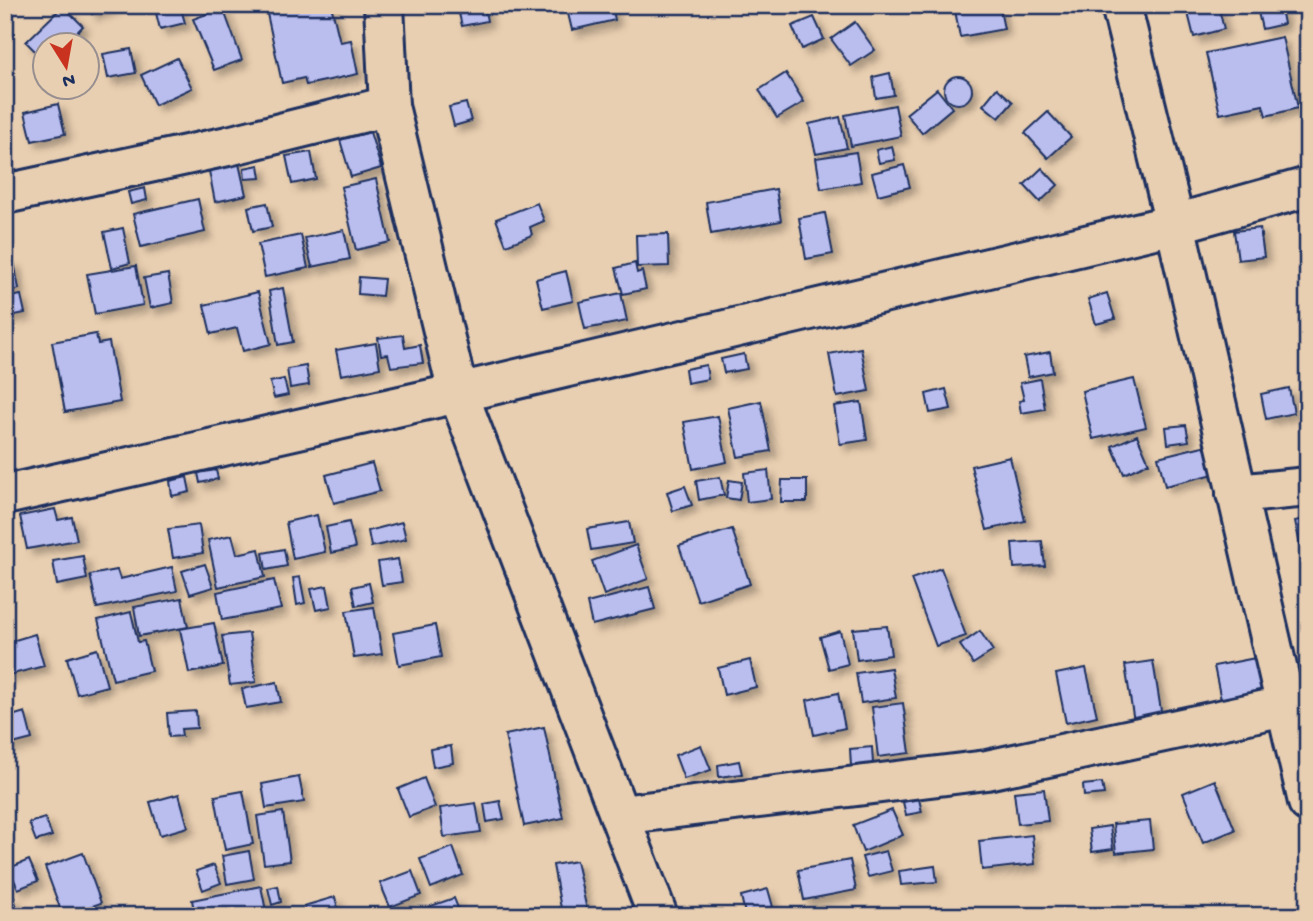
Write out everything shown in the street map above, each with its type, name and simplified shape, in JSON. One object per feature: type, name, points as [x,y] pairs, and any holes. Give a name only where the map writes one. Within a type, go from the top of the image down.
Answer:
[{"type":"street","points":[[384,5],[389,106],[458,393],[659,916]]},
{"type":"street","points":[[1121,5],[1175,224],[1236,494],[1296,703],[1308,802]]},
{"type":"street","points":[[5,194],[228,146],[389,106]]},
{"type":"street","points":[[5,495],[458,393],[1175,224],[1308,187]]},
{"type":"street","points":[[1236,494],[1308,487]]},
{"type":"street","points":[[620,815],[987,770],[1296,703]]},
{"type":"building","points":[[89,5],[117,5],[92,14]]},
{"type":"building","points":[[154,5],[180,5],[185,23],[160,29]]},
{"type":"building","points":[[273,5],[331,5],[340,42],[351,40],[358,74],[306,85],[304,78],[282,83],[266,9],[273,8]]},
{"type":"building","points":[[457,5],[484,5],[487,21],[462,26]]},
{"type":"building","points":[[566,5],[612,5],[615,20],[572,30]]},
{"type":"building","points":[[954,5],[999,5],[1004,29],[960,37]]},
{"type":"building","points":[[1186,5],[1218,5],[1224,29],[1194,37]]},
{"type":"building","points":[[63,6],[83,26],[77,32],[36,32]]},
{"type":"building","points":[[223,8],[242,60],[214,70],[193,19]]},
{"type":"building","points":[[1281,8],[1284,24],[1262,29],[1258,12]]},
{"type":"building","points":[[814,17],[824,39],[802,49],[792,26]]},
{"type":"building","points":[[855,22],[875,50],[851,66],[831,39]]},
{"type":"building","points":[[32,36],[32,48],[26,42]]},
{"type":"building","points":[[1282,37],[1298,108],[1266,116],[1263,105],[1220,114],[1206,53]]},
{"type":"building","points":[[131,49],[136,73],[108,78],[103,54]]},
{"type":"building","points":[[177,58],[192,88],[155,105],[141,75]]},
{"type":"building","points":[[786,73],[804,102],[777,118],[759,90]]},
{"type":"building","points":[[890,73],[894,95],[876,98],[873,77]]},
{"type":"building","points":[[958,76],[968,80],[972,90],[968,100],[958,104],[948,100],[944,90],[948,80]]},
{"type":"building","points":[[997,88],[1013,102],[999,118],[983,105]]},
{"type":"building","points":[[937,89],[952,108],[922,133],[906,114]]},
{"type":"building","points":[[466,103],[471,121],[454,126],[449,107]]},
{"type":"building","points":[[58,104],[65,134],[32,141],[25,112]]},
{"type":"building","points":[[895,105],[901,136],[851,146],[845,115]]},
{"type":"building","points":[[1048,112],[1071,137],[1048,158],[1025,133]]},
{"type":"building","points":[[840,117],[847,148],[816,154],[809,124]]},
{"type":"building","points":[[370,132],[381,168],[351,177],[340,140]]},
{"type":"building","points":[[892,146],[895,160],[879,163],[876,150]]},
{"type":"building","points":[[311,152],[316,179],[292,184],[286,156]]},
{"type":"building","points":[[856,152],[861,182],[821,189],[816,158]]},
{"type":"building","points":[[238,159],[246,195],[215,202],[208,166]]},
{"type":"building","points":[[259,165],[261,178],[245,179],[244,168]]},
{"type":"building","points":[[904,165],[910,187],[878,195],[872,173]]},
{"type":"building","points":[[1042,168],[1058,185],[1040,202],[1024,185]]},
{"type":"building","points":[[376,179],[390,242],[356,250],[341,187]]},
{"type":"building","points":[[145,188],[147,200],[131,204],[128,192]]},
{"type":"building","points":[[776,189],[781,221],[711,234],[706,202]]},
{"type":"building","points":[[198,199],[205,232],[141,247],[133,214]]},
{"type":"building","points":[[267,203],[272,227],[253,231],[248,207]]},
{"type":"building","points":[[537,203],[544,221],[530,227],[532,235],[506,245],[496,219]]},
{"type":"building","points":[[825,213],[833,254],[806,259],[799,218]]},
{"type":"building","points":[[123,228],[130,263],[112,268],[104,232]]},
{"type":"building","points":[[1260,228],[1264,257],[1238,260],[1234,231]]},
{"type":"building","points":[[344,230],[350,259],[312,267],[305,238]]},
{"type":"building","points":[[668,234],[669,266],[637,267],[636,235]]},
{"type":"building","points":[[301,235],[308,268],[265,277],[258,244]]},
{"type":"building","points":[[14,262],[19,289],[5,293],[5,264]]},
{"type":"building","points":[[635,263],[637,273],[642,271],[646,289],[623,294],[616,268]]},
{"type":"building","points":[[136,266],[143,305],[95,314],[87,274]]},
{"type":"building","points":[[566,271],[573,301],[543,308],[536,279]]},
{"type":"building","points":[[168,274],[173,303],[150,308],[144,278]]},
{"type":"building","points":[[359,277],[384,279],[382,296],[358,294]]},
{"type":"building","points":[[283,288],[293,342],[278,345],[269,291]]},
{"type":"building","points":[[258,292],[271,344],[243,351],[237,328],[211,334],[204,305]]},
{"type":"building","points":[[621,293],[627,321],[585,329],[579,302]]},
{"type":"building","points":[[1107,293],[1115,319],[1096,324],[1088,299]]},
{"type":"building","points":[[21,295],[25,313],[5,317],[5,298]]},
{"type":"building","points":[[96,334],[98,344],[109,342],[120,402],[65,412],[52,342]]},
{"type":"building","points":[[403,335],[405,348],[420,345],[423,363],[391,367],[388,354],[381,355],[378,338]]},
{"type":"building","points":[[376,343],[380,368],[341,375],[336,350]]},
{"type":"building","points":[[861,348],[869,391],[837,397],[829,354]]},
{"type":"building","points":[[1050,352],[1053,372],[1028,377],[1024,357]]},
{"type":"building","points":[[744,354],[747,369],[724,373],[721,359]]},
{"type":"building","points":[[706,365],[708,379],[687,383],[685,369]]},
{"type":"building","points":[[306,366],[309,385],[290,388],[287,369]]},
{"type":"building","points":[[284,379],[288,395],[274,398],[270,382]]},
{"type":"building","points":[[1040,379],[1045,409],[1021,413],[1019,401],[1024,400],[1020,383]]},
{"type":"building","points":[[1134,379],[1146,427],[1093,439],[1082,391]]},
{"type":"building","points":[[1289,388],[1294,413],[1266,419],[1261,394]]},
{"type":"building","points":[[946,389],[951,409],[930,413],[926,394]]},
{"type":"building","points":[[761,401],[771,451],[738,457],[728,408]]},
{"type":"building","points":[[861,402],[867,440],[840,444],[834,406]]},
{"type":"building","points":[[718,416],[727,462],[693,469],[684,422]]},
{"type":"building","points":[[1186,425],[1189,441],[1168,444],[1166,427]]},
{"type":"building","points":[[1137,435],[1149,463],[1124,474],[1112,446]]},
{"type":"building","points":[[1207,445],[1214,474],[1165,486],[1158,457]]},
{"type":"building","points":[[1010,457],[1025,521],[987,530],[971,466]]},
{"type":"building","points":[[372,463],[380,491],[334,503],[326,475]]},
{"type":"building","points":[[216,470],[218,479],[200,483],[198,473]]},
{"type":"building","points":[[768,470],[771,499],[747,502],[744,473]]},
{"type":"building","points":[[187,477],[190,492],[172,496],[170,481]]},
{"type":"building","points":[[720,477],[724,495],[699,500],[696,481]]},
{"type":"building","points":[[729,480],[742,482],[739,500],[726,498]]},
{"type":"building","points":[[782,480],[807,480],[807,502],[781,502]]},
{"type":"building","points":[[685,486],[692,505],[673,511],[667,492]]},
{"type":"building","points":[[55,509],[58,520],[72,517],[77,540],[27,549],[20,516]]},
{"type":"building","points":[[317,515],[325,552],[293,559],[286,522]]},
{"type":"building","points":[[1308,518],[1308,582],[1295,521]]},
{"type":"building","points":[[349,522],[355,548],[331,553],[326,527]]},
{"type":"building","points":[[402,522],[406,539],[371,547],[368,531]]},
{"type":"building","points":[[629,522],[633,543],[591,550],[587,529]]},
{"type":"building","points":[[199,525],[203,553],[173,558],[168,529]]},
{"type":"building","points":[[732,529],[750,584],[698,601],[679,546]]},
{"type":"building","points":[[232,535],[237,554],[259,549],[265,577],[218,587],[208,540]]},
{"type":"building","points":[[1042,541],[1045,566],[1014,568],[1012,543]]},
{"type":"building","points":[[636,545],[648,579],[604,595],[592,561]]},
{"type":"building","points":[[284,549],[287,566],[266,570],[263,553]]},
{"type":"building","points":[[83,556],[87,579],[57,585],[53,561]]},
{"type":"building","points":[[398,559],[402,582],[382,585],[378,562]]},
{"type":"building","points":[[205,564],[213,587],[190,594],[182,571]]},
{"type":"building","points":[[172,567],[177,591],[97,608],[90,575],[117,570],[120,579]]},
{"type":"building","points":[[941,568],[966,636],[936,646],[911,579]]},
{"type":"building","points":[[300,577],[305,603],[297,605],[293,578]]},
{"type":"building","points":[[274,580],[281,609],[222,620],[217,592]]},
{"type":"building","points":[[369,583],[373,602],[356,606],[352,587]]},
{"type":"building","points":[[327,586],[331,607],[316,610],[311,589]]},
{"type":"building","points":[[649,587],[655,609],[592,625],[587,603]]},
{"type":"building","points":[[182,598],[188,627],[139,636],[134,607]]},
{"type":"building","points":[[374,607],[382,654],[354,658],[346,611]]},
{"type":"building","points":[[131,612],[138,642],[144,641],[151,671],[113,680],[98,620]]},
{"type":"building","points":[[214,623],[223,666],[189,673],[180,629]]},
{"type":"building","points":[[435,625],[441,657],[399,665],[393,633]]},
{"type":"building","points":[[887,626],[891,655],[857,660],[853,629]]},
{"type":"building","points":[[840,631],[848,664],[829,669],[820,637]]},
{"type":"building","points":[[980,631],[993,651],[973,664],[960,645]]},
{"type":"building","points":[[249,633],[256,682],[230,685],[222,636]]},
{"type":"building","points":[[35,634],[44,666],[5,676],[5,643]]},
{"type":"building","points":[[97,649],[107,686],[77,694],[67,658]]},
{"type":"building","points":[[1266,656],[1273,689],[1221,700],[1214,666]]},
{"type":"building","points":[[750,660],[756,687],[724,695],[718,668]]},
{"type":"building","points":[[1153,661],[1163,723],[1135,728],[1125,665]]},
{"type":"building","points":[[891,668],[896,698],[861,703],[856,673]]},
{"type":"building","points":[[1086,668],[1097,716],[1066,723],[1056,674]]},
{"type":"building","points":[[277,682],[281,702],[246,708],[242,689]]},
{"type":"building","points":[[838,693],[845,728],[814,735],[807,700]]},
{"type":"building","points":[[903,703],[910,753],[878,757],[872,707]]},
{"type":"building","points":[[196,711],[197,728],[181,729],[182,736],[169,737],[167,713]]},
{"type":"building","points":[[25,712],[32,739],[5,746],[5,718]]},
{"type":"building","points":[[544,727],[563,818],[524,826],[505,735]]},
{"type":"building","points":[[701,745],[711,770],[684,779],[675,755]]},
{"type":"building","points":[[451,746],[453,763],[433,767],[430,749]]},
{"type":"building","points":[[872,747],[873,764],[851,766],[850,749]]},
{"type":"building","points":[[739,761],[742,774],[719,777],[718,765]]},
{"type":"building","points":[[299,777],[304,802],[266,808],[262,784]]},
{"type":"building","points":[[424,778],[435,807],[409,817],[398,789]]},
{"type":"building","points":[[1215,780],[1235,830],[1203,843],[1183,793]]},
{"type":"building","points":[[1102,783],[1104,794],[1084,796],[1083,785]]},
{"type":"building","points":[[1044,789],[1048,821],[1018,824],[1014,792]]},
{"type":"building","points":[[243,791],[253,844],[225,850],[215,796]]},
{"type":"building","points":[[179,794],[188,827],[160,835],[150,802]]},
{"type":"building","points":[[919,799],[922,812],[906,815],[903,802]]},
{"type":"building","points":[[500,801],[504,819],[487,822],[484,804]]},
{"type":"building","points":[[476,803],[481,832],[444,837],[440,808]]},
{"type":"building","points":[[892,810],[903,835],[863,852],[853,825]]},
{"type":"building","points":[[283,812],[290,861],[264,864],[257,816]]},
{"type":"building","points":[[45,818],[52,836],[36,841],[29,823]]},
{"type":"building","points":[[1150,821],[1153,849],[1116,853],[1113,824]]},
{"type":"building","points":[[1110,826],[1113,849],[1092,852],[1089,829]]},
{"type":"building","points":[[1032,835],[1035,864],[982,870],[979,841]]},
{"type":"building","points":[[453,847],[463,875],[431,888],[420,859]]},
{"type":"building","points":[[249,851],[254,879],[227,884],[222,856]]},
{"type":"building","points":[[886,851],[892,871],[868,877],[862,857]]},
{"type":"building","points":[[83,853],[101,903],[63,916],[45,867]]},
{"type":"building","points":[[29,860],[38,881],[18,889],[9,868]]},
{"type":"building","points":[[850,860],[856,890],[804,900],[798,870]]},
{"type":"building","points":[[576,861],[587,910],[562,914],[553,865]]},
{"type":"building","points":[[214,865],[221,883],[203,890],[196,871]]},
{"type":"building","points":[[935,866],[937,882],[901,885],[899,871]]},
{"type":"building","points":[[412,871],[421,895],[390,907],[380,883]]},
{"type":"building","points":[[261,886],[267,916],[195,916],[192,900]]},
{"type":"building","points":[[278,886],[281,902],[272,905],[268,888]]},
{"type":"building","points":[[768,889],[773,907],[745,914],[741,896]]},
{"type":"building","points":[[14,897],[19,916],[5,916],[5,900]]},
{"type":"building","points":[[335,897],[340,916],[307,916],[304,906]]},
{"type":"building","points":[[454,898],[461,916],[431,916],[428,907]]}]
